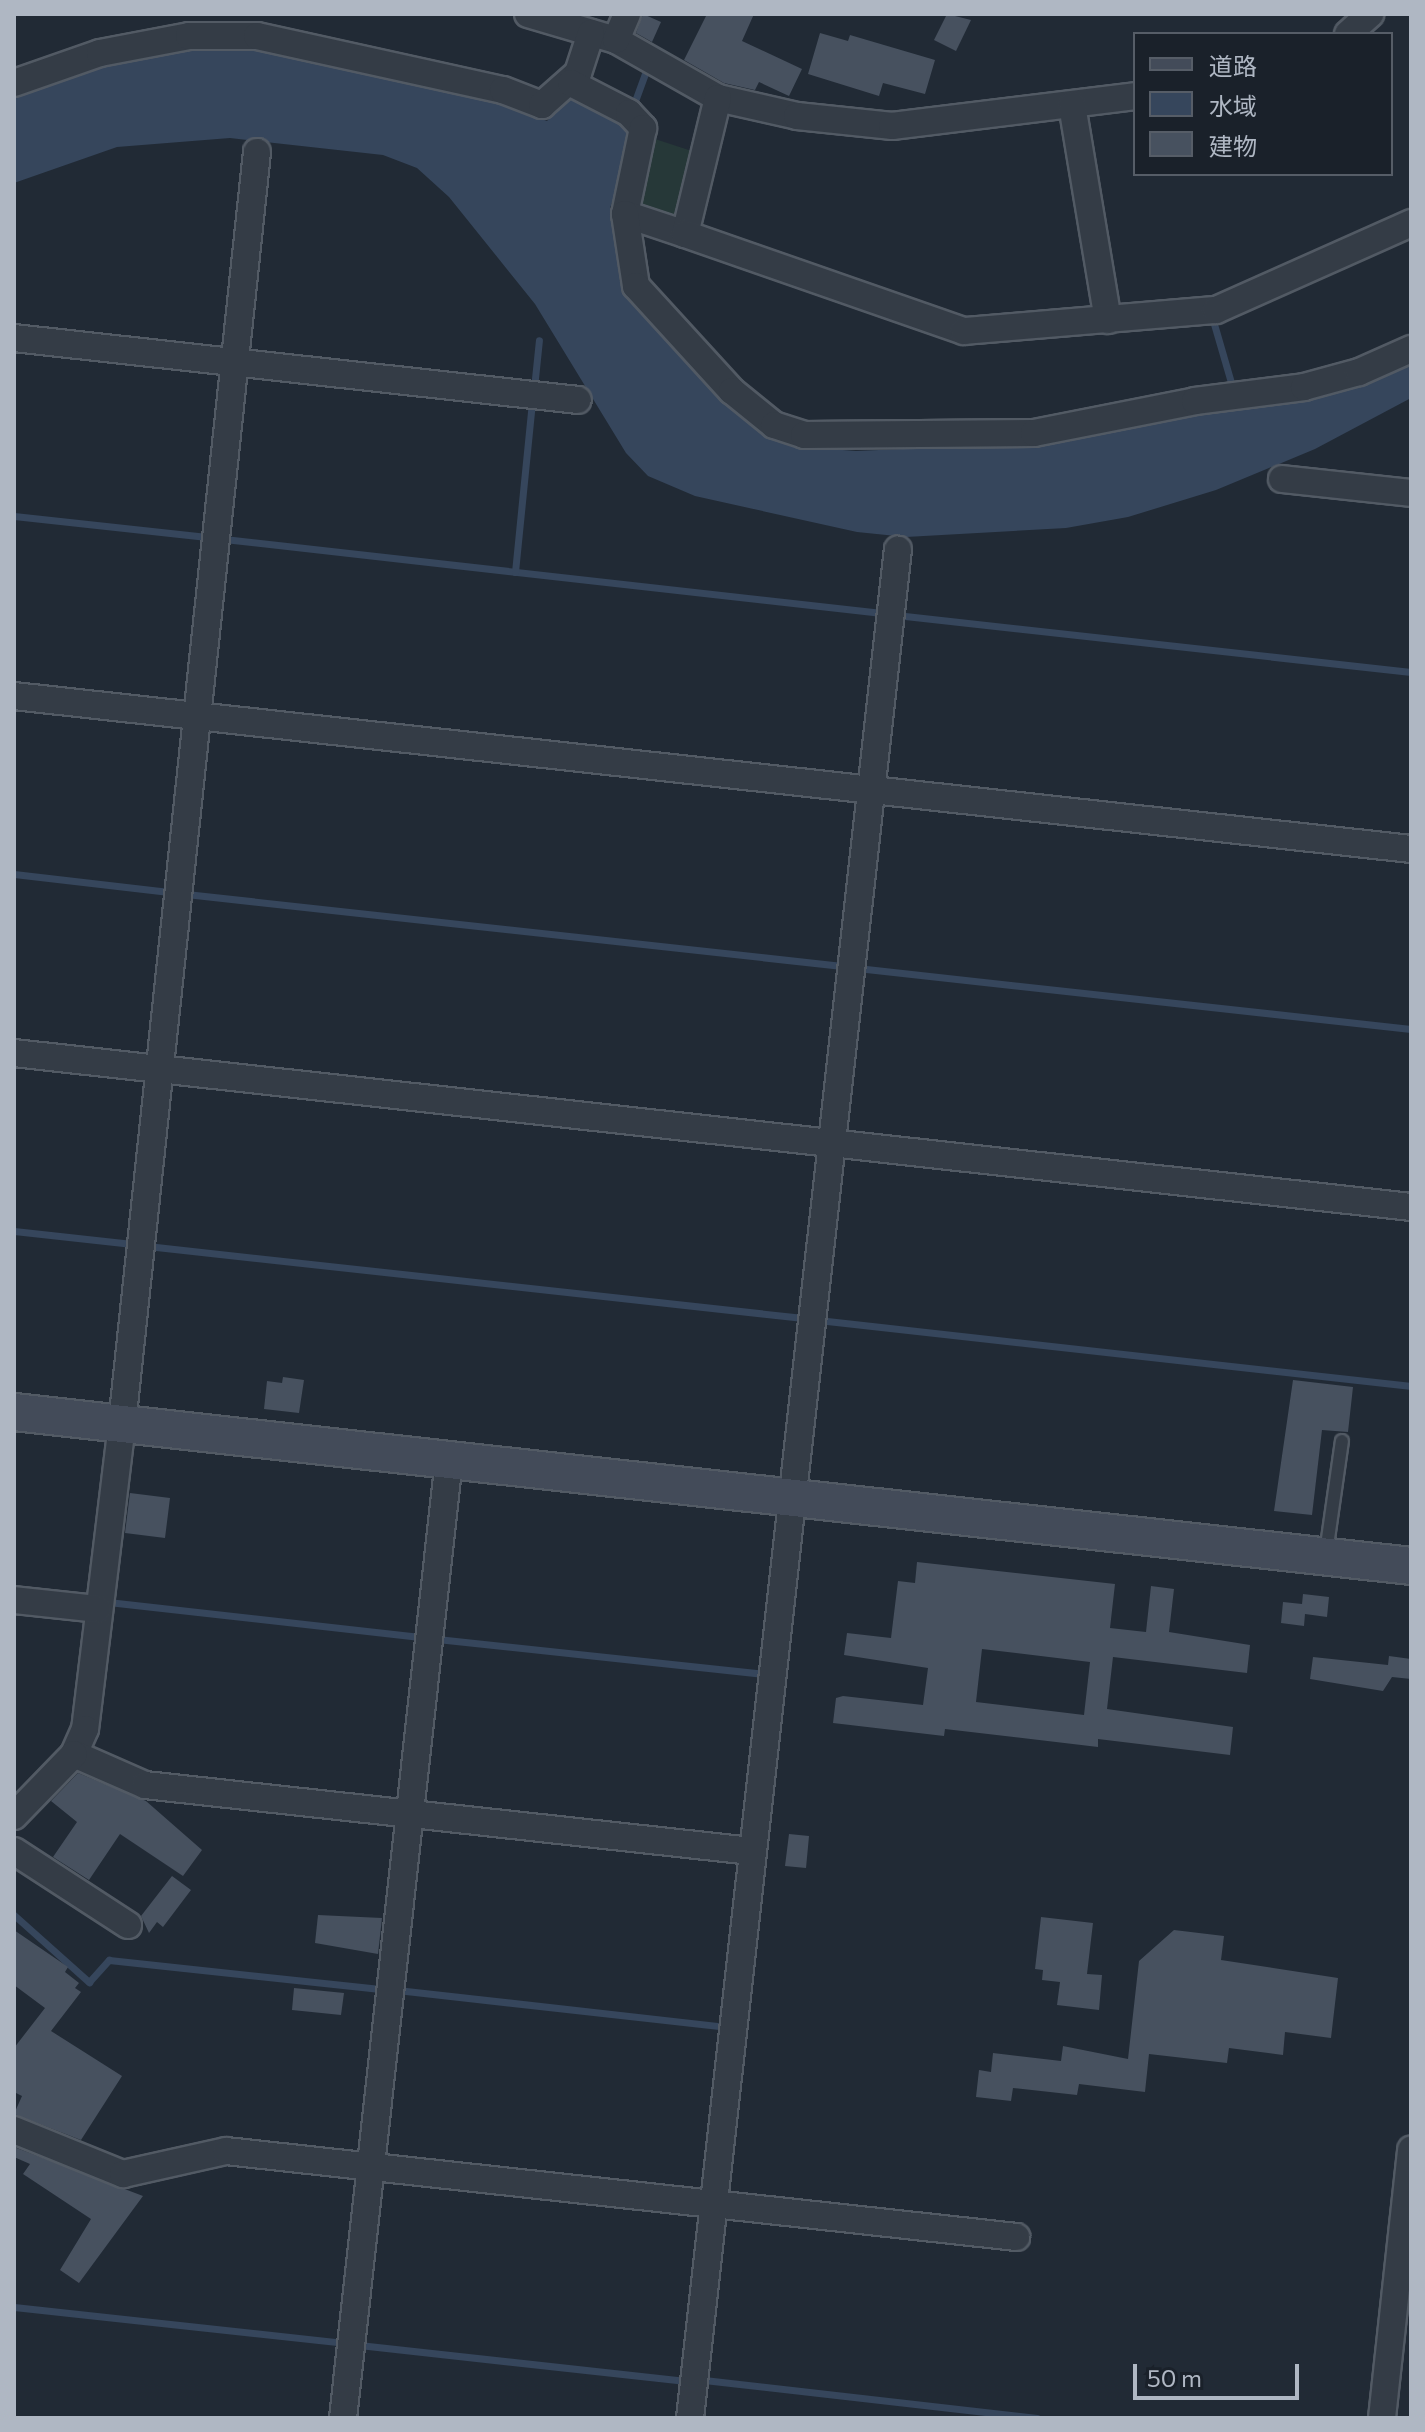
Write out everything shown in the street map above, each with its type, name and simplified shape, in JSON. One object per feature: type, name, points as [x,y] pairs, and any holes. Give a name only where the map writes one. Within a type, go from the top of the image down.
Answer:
[{"type":"street","points":[[528,14],[604,36],[718,98],[797,116],[892,126],[1133,96]]},
{"type":"street","points":[[14,83],[100,53],[220,34],[257,36],[324,49],[503,90],[542,105],[571,83],[604,36],[627,14]]},
{"type":"street","points":[[1350,32],[1370,14]]},
{"type":"street","points":[[571,83],[629,113],[643,128],[625,214],[636,286],[732,391],[774,425],[804,435],[1034,433],[1205,399],[1304,387],[1359,372],[1411,349]]},
{"type":"street","points":[[685,234],[718,98]]},
{"type":"street","points":[[1072,105],[1108,320]]},
{"type":"street","points":[[14,1816],[74,1754],[85,1729],[122,1424],[257,152]]},
{"type":"street","points":[[625,214],[964,331],[1216,310],[1411,223]]},
{"type":"street","points":[[14,338],[578,400]]},
{"type":"street","points":[[1282,479],[1411,493]]},
{"type":"street","points":[[690,2418],[789,1497],[797,1466],[867,790],[898,550]]},
{"type":"street","points":[[14,696],[1411,849]]},
{"type":"street","points":[[14,1053],[1411,1207]]},
{"type":"street","points":[[14,1412],[1411,1566]]},
{"type":"street","points":[[343,2418],[449,1460]]},
{"type":"street","points":[[14,1600],[98,1609]]},
{"type":"street","points":[[74,1754],[145,1785],[752,1851]]},
{"type":"street","points":[[14,1851],[128,1925]]},
{"type":"street","points":[[14,2130],[123,2174],[226,2151],[1016,2237]]},
{"type":"street","points":[[1382,2418],[1405,2278],[1411,2150]]},
{"type":"lane","points":[[1325,1557],[1342,1441]]},
{"type":"shaded area","points":[[652,138],[701,154],[684,221],[637,203],[652,155],[647,152]]},
{"type":"water","points":[[221,43],[503,104],[547,121],[565,102],[575,99],[627,122],[635,139],[610,208],[620,281],[704,381],[767,435],[790,446],[856,451],[1067,442],[1210,408],[1317,393],[1411,363],[1411,398],[1315,449],[1216,490],[1128,517],[1066,528],[906,537],[857,532],[695,496],[648,476],[626,453],[535,304],[449,197],[417,168],[383,155],[230,138],[117,147],[14,183],[14,95],[94,64]]},
{"type":"building","points":[[643,14],[661,22],[652,42],[636,33]]},
{"type":"building","points":[[707,14],[754,14],[742,41],[802,69],[789,96],[759,82],[755,90],[724,83],[684,60]]},
{"type":"building","points":[[947,14],[971,20],[956,51],[934,40]]},
{"type":"building","points":[[820,33],[848,41],[850,35],[935,60],[925,94],[883,83],[879,96],[808,74]]},
{"type":"building","points":[[283,1377],[304,1380],[299,1413],[264,1409],[267,1381],[282,1383]]},
{"type":"building","points":[[1293,1380],[1353,1387],[1348,1432],[1322,1430],[1312,1515],[1274,1511]]},
{"type":"building","points":[[130,1493],[170,1498],[165,1538],[125,1533]]},
{"type":"building","points":[[917,1562],[1115,1584],[1110,1628],[1146,1632],[1151,1586],[1174,1589],[1169,1632],[1250,1645],[1247,1673],[1113,1657],[1107,1709],[1233,1727],[1230,1755],[1098,1739],[1098,1747],[945,1729],[944,1736],[833,1723],[836,1698],[843,1696],[923,1705],[928,1668],[844,1655],[847,1633],[891,1638],[898,1581],[915,1583]],"holes":[[[982,1649],[1090,1662],[1084,1715],[976,1702]]]},
{"type":"building","points":[[1303,1594],[1329,1597],[1327,1617],[1305,1614],[1304,1626],[1281,1623],[1283,1602],[1302,1604]]},
{"type":"building","points":[[1389,1656],[1411,1659],[1411,1679],[1392,1677],[1383,1691],[1310,1679],[1313,1657],[1388,1665]]},
{"type":"building","points":[[78,1773],[146,1801],[202,1850],[183,1876],[120,1834],[89,1880],[53,1857],[77,1822],[51,1801]]},
{"type":"building","points":[[789,1834],[809,1836],[806,1868],[785,1866]]},
{"type":"building","points":[[172,1876],[191,1890],[163,1927],[157,1922],[149,1933],[141,1916]]},
{"type":"building","points":[[318,1915],[382,1918],[378,1954],[315,1943]]},
{"type":"building","points":[[1041,1917],[1093,1923],[1087,1974],[1102,1975],[1099,2010],[1057,2005],[1060,1982],[1042,1980],[1043,1970],[1035,1969]]},
{"type":"building","points":[[14,1930],[68,1967],[65,1972],[79,1983],[75,1988],[81,1992],[51,2031],[122,2076],[81,2140],[14,2114],[22,2096],[14,2092],[14,2048],[45,2008],[14,1985]]},
{"type":"building","points":[[1174,1930],[1224,1936],[1221,1960],[1338,1978],[1331,2038],[1285,2032],[1283,2055],[1229,2048],[1227,2063],[1149,2054],[1145,2092],[1079,2084],[1077,2095],[1013,2088],[1011,2101],[976,2097],[979,2070],[991,2072],[993,2053],[1061,2061],[1063,2046],[1128,2059],[1139,1961]]},
{"type":"building","points":[[294,1988],[344,1993],[341,2015],[292,2010]]},
{"type":"building","points":[[14,2147],[143,2196],[79,2283],[60,2270],[91,2219],[23,2174],[30,2164],[14,2157]]},
{"type":"waterway","points":[[635,101],[646,71]]},
{"type":"waterway","points":[[1212,317],[1232,386]]},
{"type":"waterway","points":[[534,388],[539,340]]},
{"type":"waterway","points":[[515,572],[532,401]]},
{"type":"waterway","points":[[14,516],[207,537]]},
{"type":"waterway","points":[[224,539],[882,613]]},
{"type":"waterway","points":[[896,615],[1411,672]]},
{"type":"waterway","points":[[14,874],[169,892]]},
{"type":"waterway","points":[[186,894],[842,966]]},
{"type":"waterway","points":[[857,968],[1411,1029]]},
{"type":"waterway","points":[[14,1231],[132,1244]]},
{"type":"waterway","points":[[147,1246],[803,1318]]},
{"type":"waterway","points":[[818,1320],[1411,1386]]},
{"type":"waterway","points":[[108,1602],[420,1637]]},
{"type":"waterway","points":[[437,1639],[764,1674]]},
{"type":"waterway","points":[[14,1915],[89,1982],[109,1960],[382,1989]]},
{"type":"waterway","points":[[397,1990],[726,2027]]},
{"type":"waterway","points":[[14,2307],[344,2343]]},
{"type":"waterway","points":[[359,2345],[686,2381]]},
{"type":"waterway","points":[[704,2380],[1037,2418]]}]
